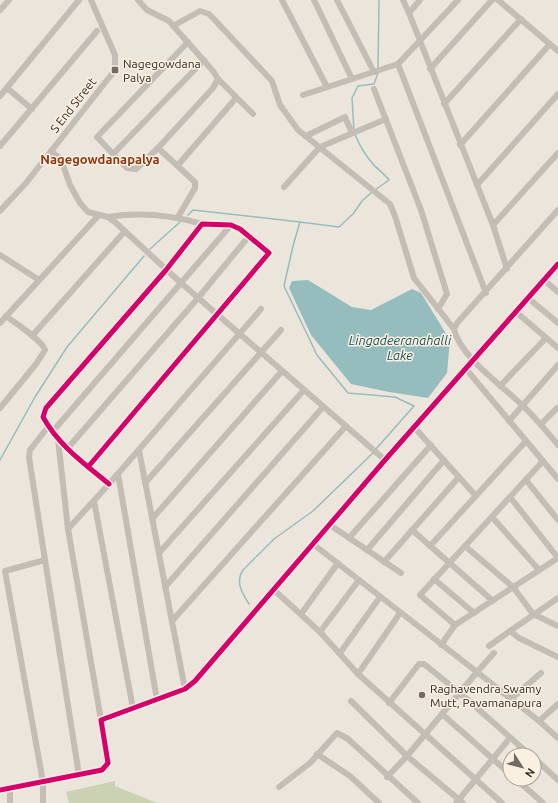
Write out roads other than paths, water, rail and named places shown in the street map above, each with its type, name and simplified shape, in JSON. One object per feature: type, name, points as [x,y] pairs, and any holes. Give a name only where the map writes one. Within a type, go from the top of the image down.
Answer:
[{"type":"street","points":[[0,10],[9,0]]},
{"type":"street","points":[[0,96],[79,0]]},
{"type":"street","name":"S End Street","points":[[0,211],[26,183],[115,70],[115,55],[92,0]]},
{"type":"street","points":[[138,0],[147,10],[169,21],[204,60],[218,79],[253,114]]},
{"type":"street","points":[[282,0],[327,87]]},
{"type":"street","points":[[314,0],[352,79]]},
{"type":"street","points":[[337,0],[374,72]]},
{"type":"street","points":[[403,0],[493,225],[507,269]]},
{"type":"street","points":[[409,13],[420,0]]},
{"type":"street","points":[[303,95],[398,64],[458,0]]},
{"type":"street","points":[[430,69],[492,0]]},
{"type":"street","points":[[498,0],[558,51]]},
{"type":"street","points":[[174,26],[200,11],[209,14],[272,81],[280,105],[298,130],[390,204],[414,278],[454,329],[455,337],[473,361],[523,405],[558,445]]},
{"type":"street","points":[[444,104],[521,19]]},
{"type":"street","points":[[0,146],[97,31]]},
{"type":"street","points":[[188,42],[97,137],[127,168],[136,170],[213,88],[218,79]]},
{"type":"street","points":[[460,145],[550,44]]},
{"type":"street","points":[[113,154],[204,60]]},
{"type":"street","points":[[398,64],[486,293]]},
{"type":"street","points":[[7,88],[32,109]]},
{"type":"street","points":[[374,89],[421,210],[447,294],[438,309]]},
{"type":"street","points":[[477,185],[558,94]]},
{"type":"street","points":[[178,165],[236,98]]},
{"type":"street","points":[[306,136],[345,117],[352,133]]},
{"type":"street","points":[[284,187],[320,147],[386,119]]},
{"type":"street","points":[[158,148],[195,182],[195,188],[178,217]]},
{"type":"street","points":[[51,151],[61,159],[70,185],[80,203],[88,212],[98,216],[108,217],[127,214],[178,217],[202,224],[231,225],[249,236],[269,253],[88,467]]},
{"type":"street","points":[[493,225],[558,153]]},
{"type":"street","points":[[454,329],[457,323],[486,293],[558,210]]},
{"type":"street","points":[[0,323],[98,216]]},
{"type":"street","points":[[108,217],[181,284],[385,460]]},
{"type":"street","points":[[109,484],[67,450],[43,417],[46,408],[166,270],[202,224]]},
{"type":"street","points":[[79,775],[29,457],[30,450],[51,429],[181,284],[231,225]]},
{"type":"street","points":[[32,336],[125,231]]},
{"type":"street","points":[[67,450],[198,298],[249,236]]},
{"type":"street","points":[[0,255],[39,280]]},
{"type":"street","points":[[101,720],[185,689],[195,681],[385,460],[558,265]]},
{"type":"street","points":[[544,280],[558,292]]},
{"type":"street","points":[[528,298],[558,323]]},
{"type":"street","points":[[68,529],[262,309]]},
{"type":"street","points":[[516,312],[558,348]]},
{"type":"street","points":[[0,408],[44,353],[44,347],[6,316]]},
{"type":"street","points":[[145,483],[281,330]]},
{"type":"street","points":[[500,386],[546,338]]},
{"type":"street","points":[[466,369],[558,479]]},
{"type":"street","points":[[509,421],[557,370]]},
{"type":"street","points":[[152,518],[282,371]]},
{"type":"street","points":[[159,553],[304,390]]},
{"type":"street","points":[[165,587],[323,407]]},
{"type":"street","points":[[541,424],[556,408]]},
{"type":"street","points":[[172,621],[346,426]]},
{"type":"street","points":[[414,427],[476,496]]},
{"type":"street","points":[[0,790],[102,770],[108,762],[68,529],[58,439]]},
{"type":"street","points":[[430,546],[526,442]]},
{"type":"street","points":[[349,538],[431,445]]},
{"type":"street","points":[[139,450],[185,689]]},
{"type":"street","points":[[367,550],[444,460]]},
{"type":"street","points":[[455,625],[420,595],[543,461]]},
{"type":"street","points":[[118,474],[157,700]]},
{"type":"street","points":[[384,562],[459,477]]},
{"type":"street","points":[[526,480],[558,520]]},
{"type":"street","points":[[441,645],[455,625],[558,558],[510,497]]},
{"type":"street","points":[[94,501],[133,708]]},
{"type":"street","points":[[492,516],[539,570]]},
{"type":"street","points":[[330,525],[401,573]]},
{"type":"street","points":[[412,530],[493,601]]},
{"type":"street","points":[[313,544],[539,720],[558,738]]},
{"type":"street","points":[[465,546],[514,587],[533,614],[558,626]]},
{"type":"street","points":[[43,803],[43,782],[5,571],[45,560]]},
{"type":"street","points":[[301,614],[338,563]]},
{"type":"street","points":[[434,579],[474,613]]},
{"type":"street","points":[[320,632],[359,580]]},
{"type":"street","points":[[273,589],[320,632],[358,674],[474,780],[502,803]]},
{"type":"street","points":[[340,653],[380,596]]},
{"type":"street","points":[[489,646],[558,598]]},
{"type":"street","points":[[358,674],[400,613]]},
{"type":"street","points":[[510,631],[519,638],[558,656]]},
{"type":"street","points":[[387,777],[494,653]]},
{"type":"street","points":[[389,702],[421,663],[460,693],[521,747]]},
{"type":"street","points":[[511,699],[541,673]]},
{"type":"street","points":[[351,701],[406,756],[459,802],[474,780],[510,738]]},
{"type":"street","points":[[539,720],[558,704]]},
{"type":"street","points":[[442,714],[502,767]]},
{"type":"street","points":[[279,787],[310,763],[337,733],[348,739],[387,777],[418,803]]},
{"type":"street","points":[[317,754],[350,776],[379,803]]},
{"type":"street","points":[[542,765],[558,780]]},
{"type":"street","points":[[525,787],[543,803]]},
{"type":"street","points":[[10,788],[10,803]]},
{"type":"water","name":"Lingadeeranahalli Lake","points":[[308,280],[352,307],[371,310],[412,289],[421,293],[450,340],[447,373],[428,398],[351,384],[311,335],[289,288],[292,281]]},
{"type":"waterway","points":[[378,68],[379,0]]},
{"type":"waterway","points":[[354,131],[352,98],[358,86],[374,84],[378,73]]},
{"type":"waterway","points":[[355,134],[368,157],[389,180],[375,190]]},
{"type":"waterway","points":[[372,192],[362,201],[353,214],[339,227],[300,222],[284,286],[317,355],[348,393],[395,397],[414,406],[376,449]]},
{"type":"waterway","points":[[188,215],[193,210],[300,222]]},
{"type":"waterway","points":[[150,249],[180,222]]},
{"type":"waterway","points":[[0,460],[35,397],[67,347],[144,256]]},
{"type":"waterway","points":[[249,604],[240,587],[240,579],[243,570],[274,539],[313,511],[374,452]]},
{"type":"place","name":"Nagegowdana Palya","points":[[115,70]]},
{"type":"place","name":"Raghavendra Swamy Mutt, Pavamanapura","points":[[422,695]]},
{"type":"district","name":"Nagegowdanapalya","points":[[100,159]]}]
